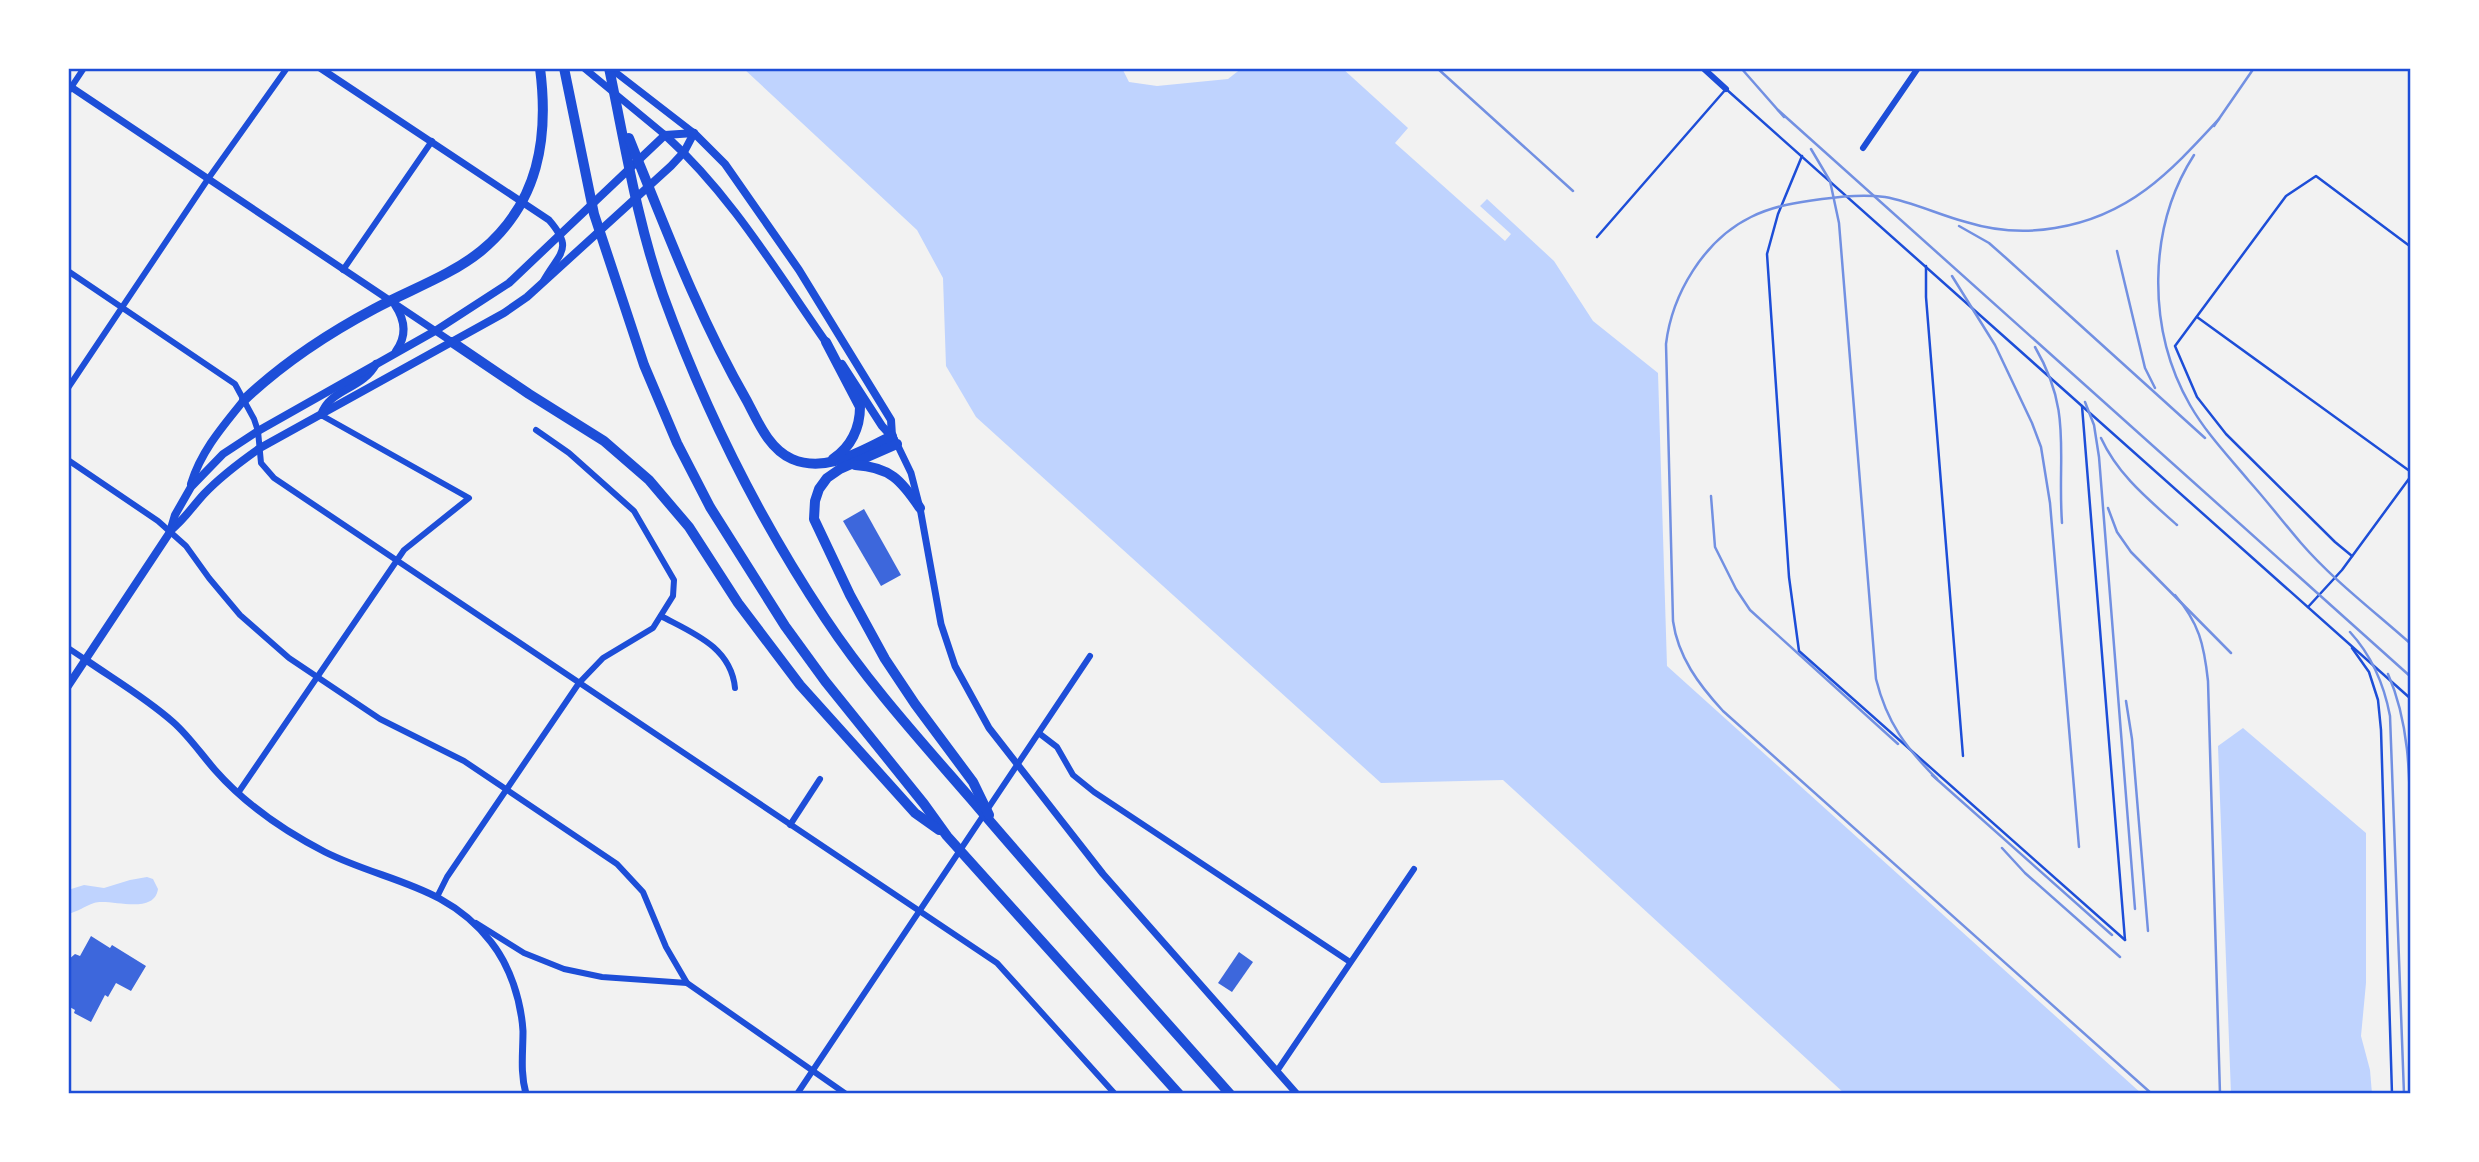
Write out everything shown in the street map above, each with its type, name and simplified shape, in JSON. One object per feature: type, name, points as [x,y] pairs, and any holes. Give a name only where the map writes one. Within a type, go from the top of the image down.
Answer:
[{"type":"highway","points":[[244,400],[268,376],[306,349],[370,311],[458,266],[481,251],[499,233],[518,209],[538,165],[545,109],[540,68]]},
{"type":"highway","points":[[564,68],[594,214],[644,365],[677,443],[710,507],[793,637],[947,836],[1179,1094]]},
{"type":"highway","points":[[609,68],[654,266],[712,415],[752,495],[791,566],[871,682],[973,793]]},
{"type":"highway","points":[[618,109],[676,257],[727,368],[775,448],[791,458],[824,464],[895,440]]},
{"type":"highway","points":[[452,342],[604,441],[649,480],[689,527],[738,603],[800,685],[915,813],[947,836]]},
{"type":"highway","points":[[824,464],[847,448],[860,418],[860,407],[826,342]]},
{"type":"highway","points":[[895,440],[827,478],[819,488],[814,511],[817,529],[859,613],[885,659],[998,832],[1230,1094]]},
{"type":"highway","points":[[852,465],[871,466],[889,472],[904,484],[920,508]]},
{"type":"main road","points":[[68,686],[170,532],[226,472],[260,448],[503,313],[542,284],[684,152],[694,133]]},
{"type":"main road","points":[[191,487],[223,454],[258,431],[435,331],[509,283],[665,135],[694,133],[725,164],[799,270],[891,420],[895,440]]},
{"type":"main road","points":[[665,135],[702,170],[767,253],[858,386],[882,426],[895,440]]},
{"type":"main road","points":[[394,354],[404,330],[395,305]]},
{"type":"main road","points":[[804,309],[828,317]]},
{"type":"main road","points":[[321,415],[324,406],[331,399],[369,376],[376,364]]},
{"type":"main road","points":[[170,532],[175,515],[191,487],[196,469],[216,433],[244,400]]},
{"type":"street","points":[[84,68],[69,88],[452,342]]},
{"type":"street","points":[[68,388],[208,179],[287,68]]},
{"type":"street","points":[[320,68],[549,220],[561,234],[563,248],[542,284]]},
{"type":"street","points":[[584,68],[665,135]]},
{"type":"street","points":[[609,68],[694,133]]},
{"type":"street","points":[[1703,68],[1726,89]]},
{"type":"street","points":[[1863,148],[1918,68]]},
{"type":"street","points":[[343,270],[432,141]]},
{"type":"street","points":[[68,271],[235,384],[258,431],[261,463],[274,478],[997,963],[1115,1094]]},
{"type":"street","points":[[238,793],[404,550],[469,498],[321,415]]},
{"type":"street","points":[[437,897],[447,877],[579,683],[603,658],[653,628],[673,596],[674,580],[640,519],[569,453],[536,430]]},
{"type":"street","points":[[895,440],[911,473],[920,508],[941,624],[955,666],[989,728],[1102,874],[1297,1094]]},
{"type":"street","points":[[68,460],[158,521],[186,546],[240,615],[264,638],[316,677],[380,719],[464,761],[617,864],[643,892],[666,947],[687,983],[846,1094]]},
{"type":"street","points":[[661,615],[714,646],[730,669],[735,688]]},
{"type":"street","points":[[68,648],[173,722],[238,793],[286,831],[326,852],[416,886],[524,953],[564,969],[602,977],[687,983]]},
{"type":"street","points":[[797,1094],[1090,656]]},
{"type":"street","points":[[1040,734],[1056,747],[1073,775],[1094,792],[1350,962]]},
{"type":"street","points":[[790,825],[820,779]]},
{"type":"street","points":[[1277,1071],[1414,869]]},
{"type":"street","points":[[469,918],[491,942],[504,962],[514,986],[521,1015],[521,1078],[526,1094]]},
{"type":"lane","points":[[1597,237],[1726,89],[2411,699]]},
{"type":"lane","points":[[1802,156],[1778,214],[1767,254],[1789,577],[1799,651],[2125,940],[2082,406]]},
{"type":"lane","points":[[2352,556],[2226,434],[2197,397],[2175,346],[2286,196],[2316,176],[2411,247]]},
{"type":"lane","points":[[1926,266],[1926,297],[1963,756]]},
{"type":"lane","points":[[2197,317],[2411,474],[2352,556],[2308,607]]},
{"type":"lane","points":[[2348,642],[2369,672],[2378,701],[2392,1094]]},
{"type":"water","points":[[743,68],[1122,68],[1129,82],[1157,86],[1228,79],[1242,68],[1342,68],[1408,128],[1395,143],[1505,241],[1511,234],[1480,206],[1487,199],[1554,261],[1593,321],[1658,373],[1667,666],[2142,1094],[1845,1094],[1503,780],[1381,783],[976,417],[946,366],[943,278],[917,230]]},
{"type":"water","points":[[2243,728],[2366,833],[2366,983],[2361,1036],[2370,1070],[2372,1094],[2231,1094],[2218,746]]},
{"type":"water","points":[[147,877],[153,879],[158,889],[149,902],[94,903],[68,914],[68,890],[84,885],[104,888]]},
{"type":"building","points":[[864,509],[901,575],[881,586],[843,521]]},
{"type":"building","points":[[91,936],[110,948],[112,945],[146,966],[131,991],[116,983],[108,997],[105,995],[91,1022],[74,1013],[75,1010],[68,1006],[68,960],[75,954],[80,956]]},
{"type":"building","points":[[1239,952],[1253,962],[1232,992],[1218,983]]},
{"type":"railway","points":[[1437,68],[1573,191]]},
{"type":"railway","points":[[1741,68],[1784,117]]},
{"type":"railway","points":[[2214,126],[2254,68]]},
{"type":"railway","points":[[1778,110],[2411,677]]},
{"type":"railway","points":[[2152,1094],[1723,711],[1691,670],[1680,647],[1673,621],[1666,344],[1675,306],[1693,270],[1705,254],[1734,227],[1759,213],[1804,202],[1846,196],[1869,196],[1895,199],[1956,219],[1999,229],[2022,231],[2055,228],[2105,213],[2147,189],[2183,157],[2219,119]]},
{"type":"railway","points":[[1811,149],[1830,181],[1839,223],[1876,679],[1886,709],[1899,734],[1937,779]]},
{"type":"railway","points":[[2194,155],[2168,214],[2158,279],[2166,345],[2176,376],[2190,405],[2218,445],[2313,557],[2411,644]]},
{"type":"railway","points":[[1959,226],[1989,243],[2205,438]]},
{"type":"railway","points":[[2117,251],[2145,368],[2155,388]]},
{"type":"railway","points":[[1952,276],[1995,345],[2041,447],[2050,503],[2079,847]]},
{"type":"railway","points":[[2035,347],[2047,370],[2059,413],[2062,523]]},
{"type":"railway","points":[[2085,402],[2094,425],[2099,457],[2135,909]]},
{"type":"railway","points":[[2101,438],[2125,475],[2177,525]]},
{"type":"railway","points":[[1711,496],[1715,547],[1750,610],[1898,744]]},
{"type":"railway","points":[[2108,508],[2117,532],[2131,552],[2231,653]]},
{"type":"railway","points":[[2175,595],[2190,615],[2199,635],[2208,681],[2220,1094]]},
{"type":"railway","points":[[2350,632],[2376,671],[2390,716],[2404,1094]]},
{"type":"railway","points":[[2388,674],[2396,696],[2406,743],[2411,862]]},
{"type":"railway","points":[[2126,701],[2132,739],[2148,931]]},
{"type":"railway","points":[[1932,775],[2112,935]]},
{"type":"railway","points":[[2002,848],[2025,873],[2120,957]]}]
